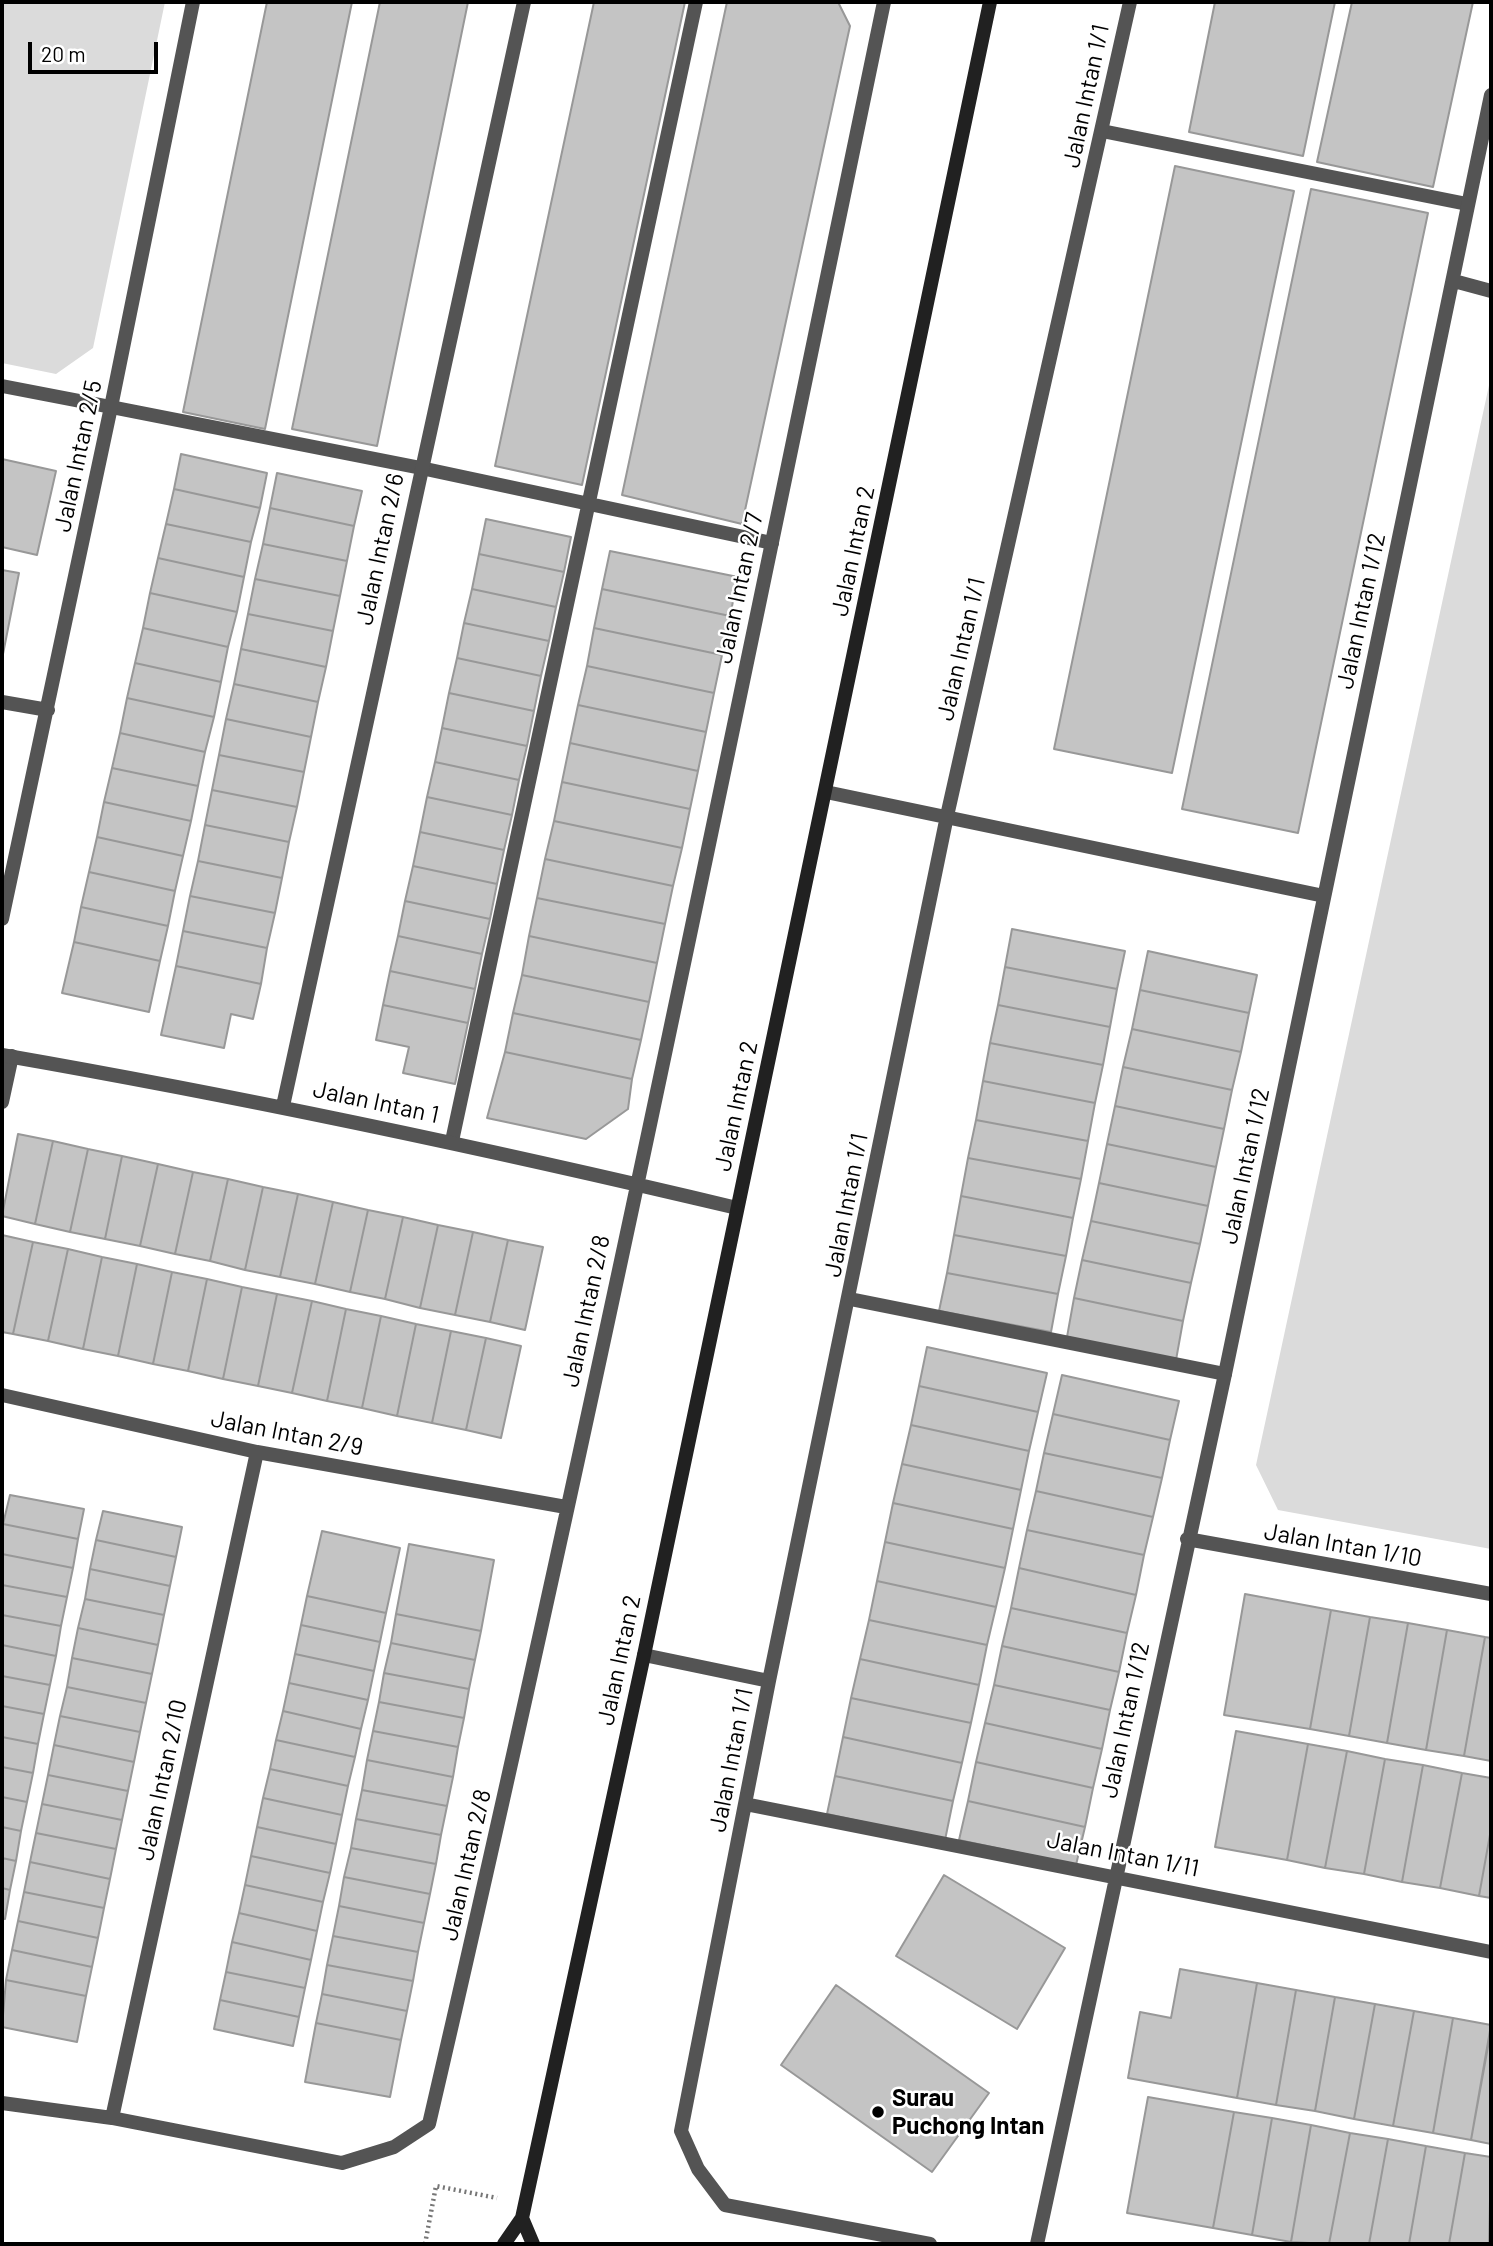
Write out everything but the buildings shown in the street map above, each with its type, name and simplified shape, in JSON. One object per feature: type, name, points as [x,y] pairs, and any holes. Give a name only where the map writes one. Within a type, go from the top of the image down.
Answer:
[{"type":"street","name":"Jalan Intan 2/5","points":[[2,919],[48,710],[193,2]]},
{"type":"street","name":"Jalan Intan 2/6","points":[[284,1106],[524,2]]},
{"type":"street","points":[[452,1141],[696,2]]},
{"type":"street","name":"Jalan Intan 2/7","points":[[638,1184],[884,2]]},
{"type":"street","name":"Jalan Intan 2","points":[[504,2244],[524,2211],[644,1655],[990,2]]},
{"type":"street","name":"Jalan Intan 1/1","points":[[930,2244],[725,2205],[698,2169],[681,2131],[769,1681],[850,1299],[947,816],[1130,2]]},
{"type":"street","name":"Jalan Intan 1/12","points":[[1037,2244],[1186,1539],[1224,1374],[1491,95]]},
{"type":"street","points":[[1102,131],[1467,204]]},
{"type":"street","points":[[1454,281],[1491,290]]},
{"type":"street","points":[[2,386],[421,468],[772,543]]},
{"type":"street","points":[[2,702],[48,710]]},
{"type":"street","points":[[826,792],[1324,896]]},
{"type":"street","points":[[2,1102],[7,1056]]},
{"type":"street","name":"Jalan Intan 1","points":[[7,1056],[284,1106],[452,1141],[737,1208]]},
{"type":"street","name":"Jalan Intan 2/8","points":[[2,2103],[112,2118],[342,2163],[394,2147],[429,2124],[499,1822],[638,1184]]},
{"type":"street","points":[[850,1299],[1224,1374]]},
{"type":"street","name":"Jalan Intan 2/9","points":[[2,1395],[257,1452],[566,1507]]},
{"type":"street","name":"Jalan Intan 2/10","points":[[112,2118],[257,1452]]},
{"type":"street","name":"Jalan Intan 1/10","points":[[1186,1539],[1491,1594]]},
{"type":"street","points":[[644,1655],[769,1681]]},
{"type":"street","name":"Jalan Intan 1/11","points":[[745,1804],[1116,1875],[1491,1952]]},
{"type":"street","points":[[524,2211],[533,2244]]},
{"type":"path","points":[[425,2244],[436,2186],[524,2211]]},
{"type":"shaded area","points":[[2,2],[165,2],[93,348],[56,374],[2,363]]},
{"type":"shaded area","points":[[1491,376],[1491,1549],[1278,1510],[1256,1465]]},
{"type":"place","name":"Surau Puchong Intan","points":[[878,2112]]}]
